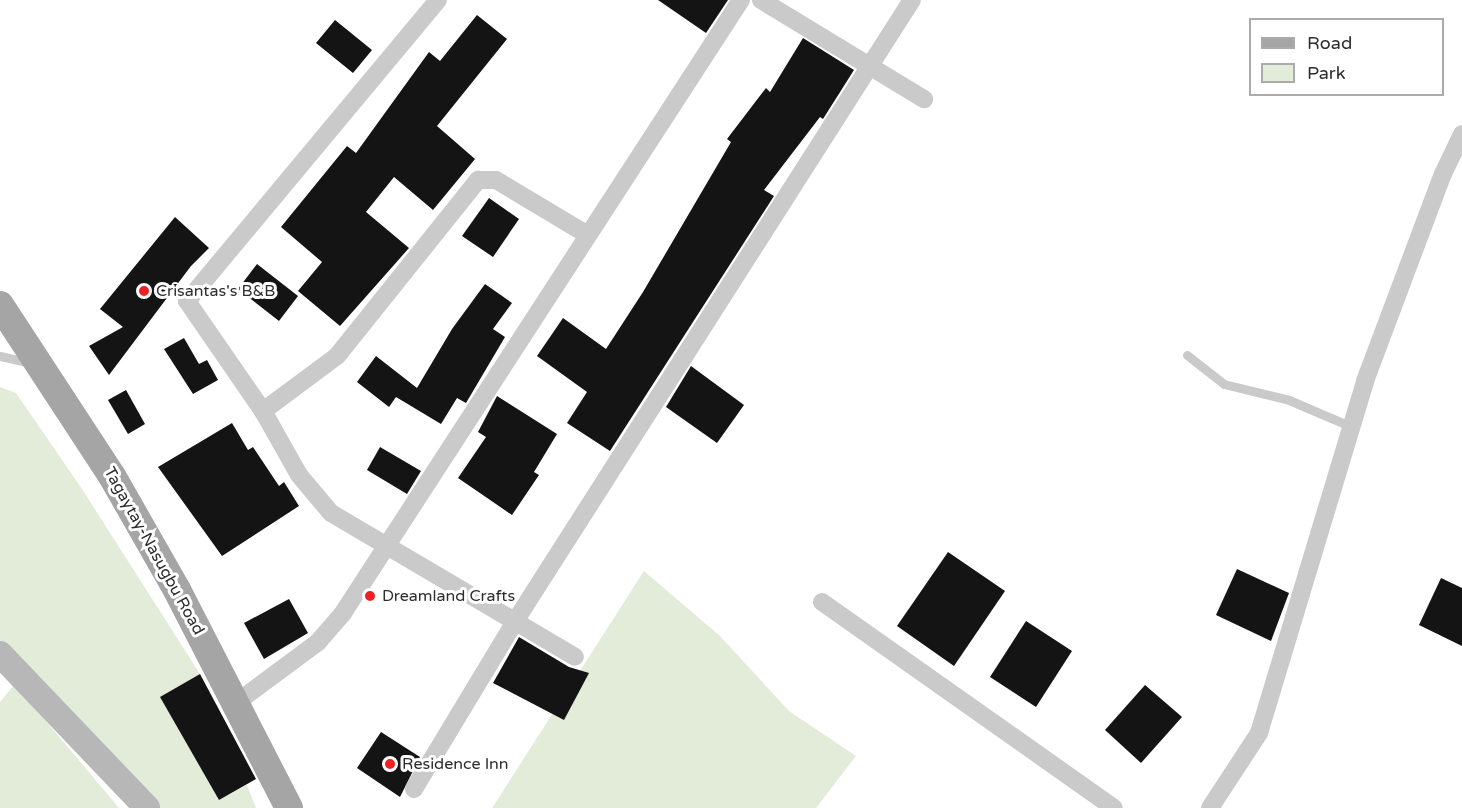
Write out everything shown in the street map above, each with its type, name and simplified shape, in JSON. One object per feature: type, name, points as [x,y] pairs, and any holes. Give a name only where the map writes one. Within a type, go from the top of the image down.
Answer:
[{"type":"main road","name":"Tagaytay-Nasugbu Road","points":[[0,305],[112,476],[236,703],[289,808]]},
{"type":"street","points":[[438,0],[187,301],[263,411],[312,494],[331,513],[513,623],[575,657]]},
{"type":"street","points":[[236,703],[318,642],[343,613],[385,544],[741,0]]},
{"type":"street","points":[[761,0],[924,99]]},
{"type":"street","points":[[414,789],[513,623],[912,0]]},
{"type":"street","points":[[1210,808],[1259,733],[1352,427],[1430,207],[1462,134]]},
{"type":"street","points":[[263,411],[337,356],[478,180],[496,180],[588,235]]},
{"type":"street","points":[[822,602],[1114,808]]},
{"type":"street","points":[[0,654],[147,808]]},
{"type":"lane","points":[[1187,355],[1224,384],[1289,400],[1352,427]]},
{"type":"lane","points":[[0,356],[42,367]]},
{"type":"green space","points":[[0,387],[16,393],[82,489],[200,674],[160,697],[219,800],[247,785],[256,808],[157,808],[0,645]]},
{"type":"green space","points":[[644,571],[720,636],[789,711],[856,756],[816,808],[492,808]]},
{"type":"green space","points":[[15,684],[119,808],[0,808],[0,702]]},
{"type":"building","points":[[658,0],[728,0],[706,33]]},
{"type":"building","points":[[477,15],[507,39],[437,126],[475,159],[433,210],[394,177],[366,212],[409,248],[340,326],[298,291],[322,262],[281,227],[347,146],[356,153],[429,52],[440,61]]},
{"type":"building","points":[[335,20],[372,50],[353,73],[316,43]]},
{"type":"building","points":[[803,38],[854,70],[823,119],[820,117],[764,190],[774,196],[610,451],[567,423],[587,392],[537,356],[563,318],[606,349],[643,292],[731,142],[727,139],[766,88],[770,92]]},
{"type":"building","points":[[489,198],[519,219],[493,257],[462,236]]},
{"type":"building","points":[[175,217],[209,248],[191,266],[109,375],[89,346],[123,327],[100,309]]},
{"type":"building","points":[[257,264],[298,296],[279,321],[238,289]]},
{"type":"building","points":[[485,284],[512,303],[493,329],[505,337],[466,403],[457,398],[441,424],[396,397],[389,407],[357,382],[376,356],[417,388],[452,329]]},
{"type":"building","points":[[184,338],[199,364],[207,360],[218,380],[193,394],[164,349]]},
{"type":"building","points":[[691,366],[744,405],[717,443],[666,407]]},
{"type":"building","points":[[126,390],[145,424],[128,434],[108,400]]},
{"type":"building","points":[[497,396],[557,434],[534,472],[539,475],[512,515],[458,478],[486,437],[478,432]]},
{"type":"building","points":[[232,423],[248,450],[253,447],[279,486],[284,482],[299,506],[222,556],[158,467]]},
{"type":"building","points":[[380,447],[421,471],[407,494],[367,470]]},
{"type":"building","points":[[948,552],[1005,591],[954,666],[897,626]]},
{"type":"building","points":[[1237,569],[1289,593],[1271,641],[1216,615]]},
{"type":"building","points":[[1441,578],[1462,588],[1462,646],[1419,625]]},
{"type":"building","points":[[289,599],[308,633],[264,659],[244,623]]},
{"type":"building","points":[[1026,621],[1072,651],[1036,707],[990,677]]},
{"type":"building","points":[[519,637],[569,667],[589,673],[564,720],[493,683]]},
{"type":"building","points":[[200,674],[256,779],[219,800],[160,697]]},
{"type":"building","points":[[1145,685],[1182,717],[1141,763],[1105,730]]},
{"type":"building","name":"Residence Inn","points":[[381,732],[420,757],[400,797],[357,768]]},
{"type":"place","name":"Crisantas's B&B","points":[[144,291]]},
{"type":"place","name":"Dreamland Crafts","points":[[370,596]]},
{"type":"place","name":"Residence Inn","points":[[390,764]]}]
